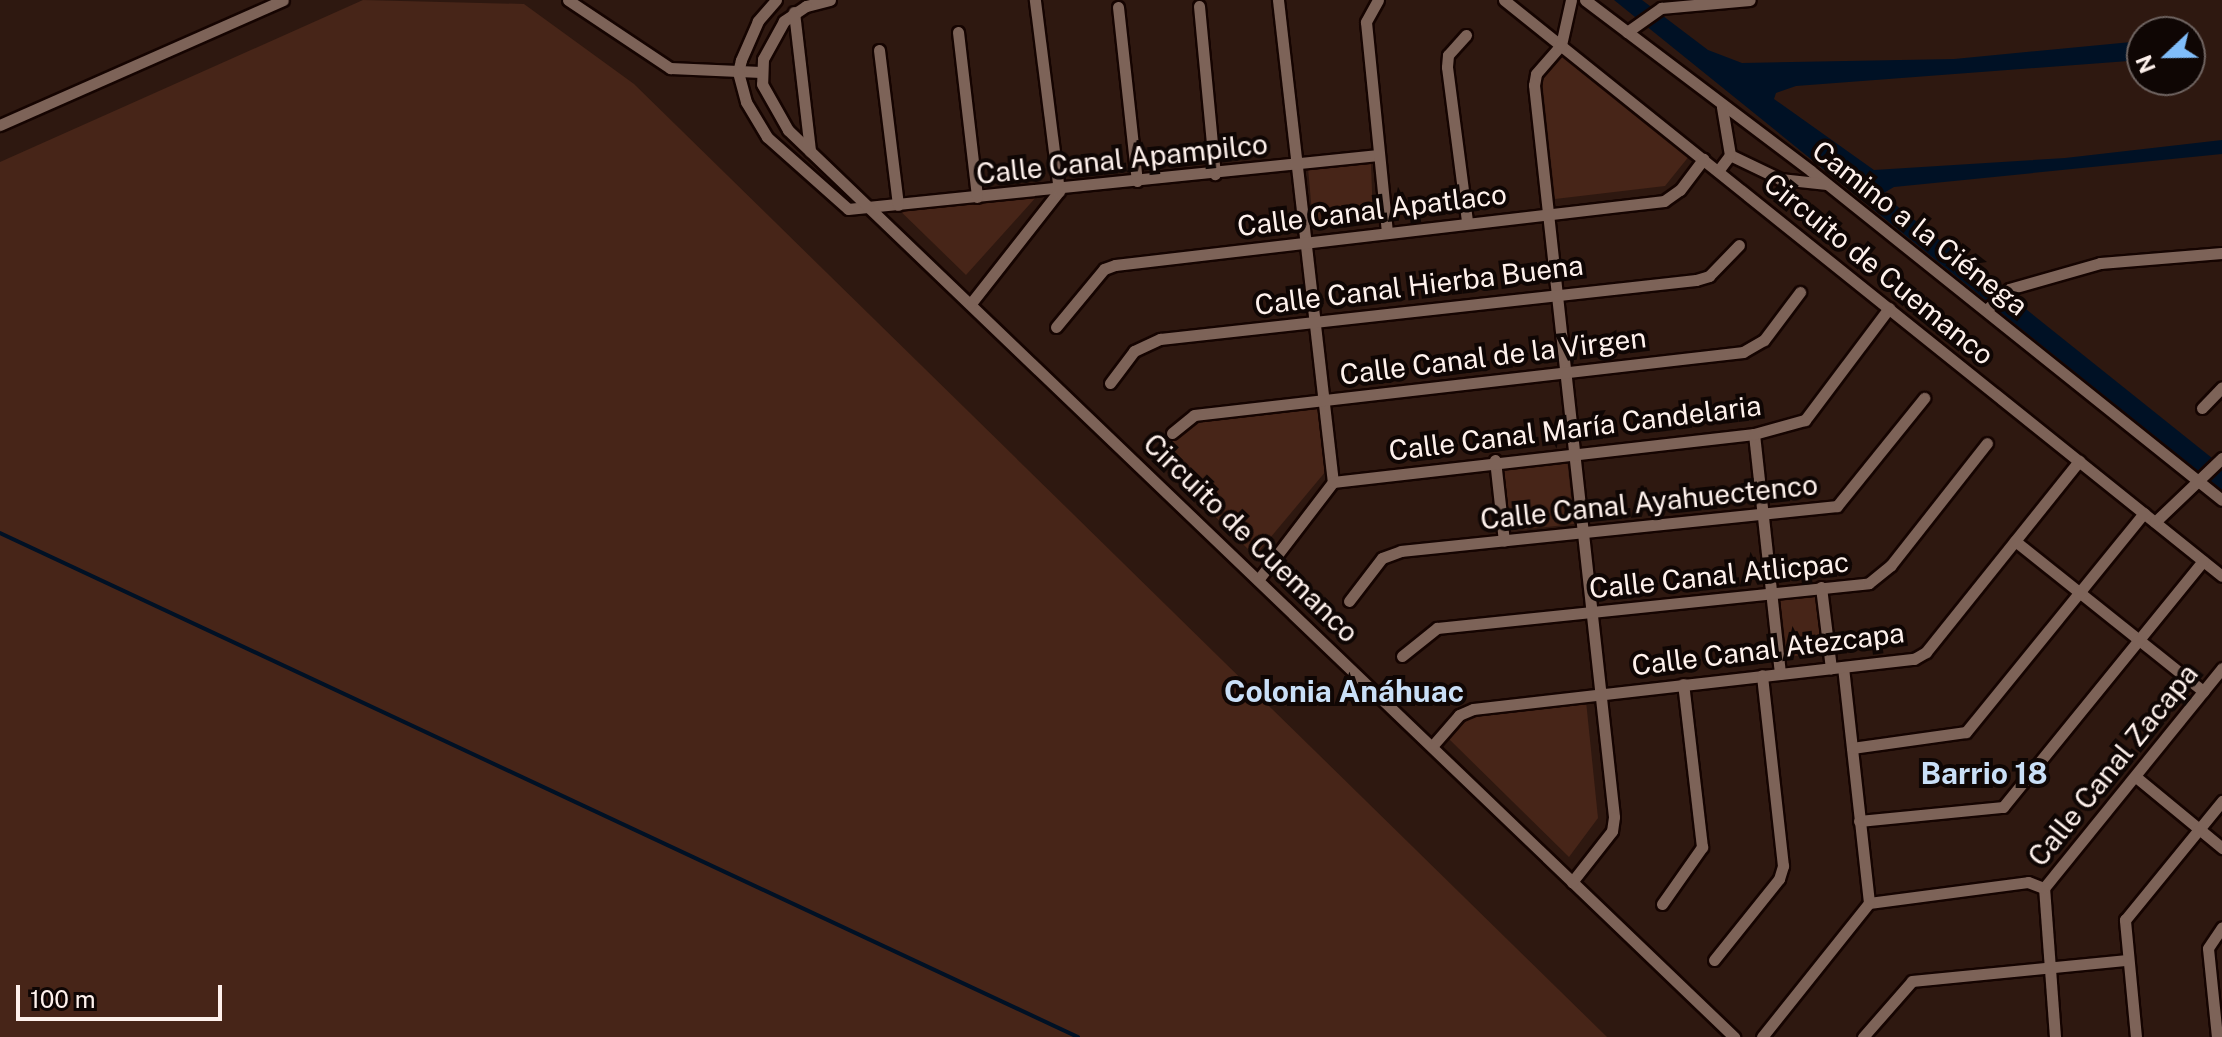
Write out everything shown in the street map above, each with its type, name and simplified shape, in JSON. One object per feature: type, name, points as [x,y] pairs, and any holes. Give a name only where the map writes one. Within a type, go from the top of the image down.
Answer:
[{"type":"street","points":[[0,125],[283,0]]},
{"type":"street","points":[[568,0],[670,68],[738,72],[761,72],[776,30],[794,12],[830,0]]},
{"type":"street","points":[[776,0],[749,36],[738,72],[746,102],[767,137],[839,207],[871,208]]},
{"type":"street","points":[[972,302],[1059,191],[1035,0]]},
{"type":"street","points":[[1258,580],[1333,482],[1278,0]]},
{"type":"street","points":[[1378,0],[1366,22],[1387,232]]},
{"type":"street","name":"Circuito de Cuemanco","points":[[1504,0],[2222,576]]},
{"type":"street","points":[[1571,0],[1561,45],[1536,74],[1534,85],[1604,693],[1612,831],[1572,882]]},
{"type":"street","name":"Camino a la Ciénega","points":[[1585,0],[1629,30],[1722,107],[1827,184],[1987,309],[2200,479],[2222,500]]},
{"type":"street","points":[[1629,30],[1661,8],[1750,0]]},
{"type":"street","points":[[1199,6],[1215,174]]},
{"type":"street","points":[[1118,7],[1137,181]]},
{"type":"street","points":[[794,12],[810,151]]},
{"type":"street","points":[[958,32],[977,197]]},
{"type":"street","points":[[1466,35],[1448,55],[1447,67],[1467,222]]},
{"type":"street","points":[[879,50],[898,205]]},
{"type":"street","name":"Circuito de Cuemanco","points":[[761,72],[771,107],[810,151],[1434,744],[1734,1037]]},
{"type":"street","points":[[1718,171],[1730,155],[1722,107]]},
{"type":"street","name":"Calle Canal Apampilco","points":[[871,208],[1059,191],[1378,155]]},
{"type":"street","points":[[1730,155],[1780,179],[1827,184]]},
{"type":"street","name":"Calle Canal Apatlaco","points":[[1056,327],[1104,269],[1115,265],[1306,244],[1548,211],[1664,201],[1680,190],[1703,159]]},
{"type":"street","name":"Calle Canal Hierba Buena","points":[[1110,383],[1144,343],[1558,292],[1696,280],[1709,276],[1739,245]]},
{"type":"street","points":[[1987,309],[2009,289],[2121,259],[2222,253]]},
{"type":"street","name":"Calle Canal de la Virgen","points":[[1172,433],[1194,415],[1566,369],[1743,352],[1764,340],[1800,292]]},
{"type":"street","name":"Calle Canal María Candelaria","points":[[1333,482],[1495,460],[1754,434],[1805,420],[1889,308]]},
{"type":"street","points":[[2202,408],[2222,387]]},
{"type":"street","name":"Calle Canal Ayahuectenco","points":[[1349,601],[1391,553],[1837,506],[1924,398]]},
{"type":"street","points":[[1754,434],[1780,674]]},
{"type":"street","name":"Calle Canal Atlicpac","points":[[1402,656],[1437,628],[1878,579],[1987,443]]},
{"type":"street","points":[[2155,522],[2221,459]]},
{"type":"street","points":[[1495,460],[1504,541]]},
{"type":"street","name":"Calle Canal Atezcapa","points":[[1434,744],[1459,715],[1473,709],[1914,659],[1926,652],[2079,461]]},
{"type":"street","points":[[1852,748],[1966,732],[2144,513]]},
{"type":"street","points":[[2015,541],[2138,643],[2203,691]]},
{"type":"street","points":[[1859,821],[2003,807],[2203,561]]},
{"type":"street","points":[[1821,587],[1852,748],[1869,903]]},
{"type":"street","name":"Calle Canal Zacapa","points":[[2055,1037],[2044,888],[2222,668]]},
{"type":"street","points":[[1714,960],[1779,879],[1783,866],[1762,675]]},
{"type":"street","points":[[1662,904],[1702,847],[1683,684]]},
{"type":"street","points":[[2136,777],[2222,848]]},
{"type":"street","points":[[2136,1037],[2125,920],[2222,801]]},
{"type":"street","points":[[1762,1037],[1869,903],[2028,882],[2044,888]]},
{"type":"street","points":[[2217,1037],[2208,948],[2222,927]]},
{"type":"street","points":[[1863,1037],[1912,981],[2127,960]]},
{"type":"shaded area","points":[[363,0],[524,4],[634,84],[1607,1037],[0,1037],[0,162]]},
{"type":"shaded area","points":[[1556,48],[1690,155],[1665,186],[1555,199],[1541,71]]},
{"type":"shaded area","points":[[1371,164],[1373,219],[1313,224],[1308,168]]},
{"type":"shaded area","points":[[1047,185],[966,275],[889,200]]},
{"type":"shaded area","points":[[1319,403],[1326,471],[1255,556],[1154,456],[1188,415]]},
{"type":"shaded area","points":[[1566,449],[1574,524],[1509,531],[1500,457]]},
{"type":"shaded area","points":[[1815,586],[1822,653],[1787,657],[1779,590]]},
{"type":"shaded area","points":[[1586,701],[1598,818],[1569,857],[1449,739],[1470,715]]},
{"type":"water","points":[[1614,0],[1642,0],[1708,50],[1742,63],[1954,59],[2126,43],[2126,61],[1796,86],[1776,93],[1774,99],[1874,170],[2065,158],[2222,140],[2222,154],[1894,187],[1882,194],[2222,466],[2222,491]]},
{"type":"waterway","points":[[0,533],[1078,1037]]},
{"type":"district","name":"Colonia Anáhuac","points":[[1344,691]]},
{"type":"district","name":"Barrio 18","points":[[1984,773]]}]
